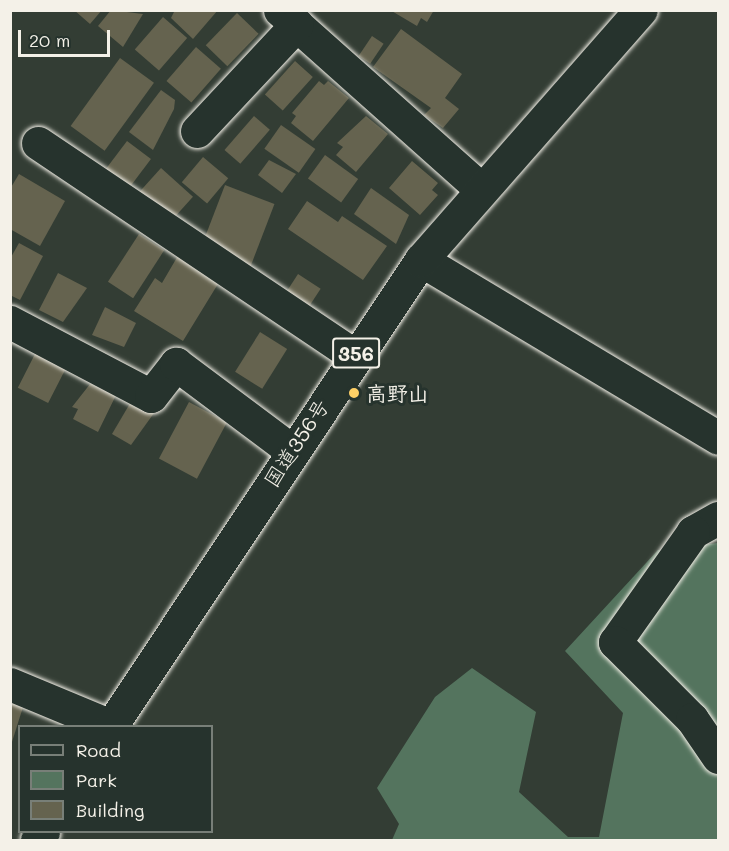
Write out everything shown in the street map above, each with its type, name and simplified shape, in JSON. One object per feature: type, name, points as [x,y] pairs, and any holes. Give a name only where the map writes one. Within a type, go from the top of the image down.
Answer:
[{"type":"main road","name":"国道356号","points":[[112,725],[291,450],[421,260],[481,189],[641,10]]},
{"type":"main road","points":[[198,131],[288,17],[481,189]]},
{"type":"main road","points":[[38,143],[354,356]]},
{"type":"main road","points":[[421,260],[718,438]]},
{"type":"main road","points":[[10,322],[151,396],[176,364],[291,450]]},
{"type":"main road","points":[[718,518],[693,532],[615,642],[692,719],[718,757]]},
{"type":"main road","points":[[10,684],[109,725]]},
{"type":"green space","points":[[718,543],[718,840],[392,840],[399,824],[377,788],[435,697],[472,668],[536,712],[519,792],[568,837],[599,837],[623,713],[565,651],[658,550]]},
{"type":"building","points":[[74,10],[102,10],[90,24]]},
{"type":"building","points":[[111,10],[143,14],[123,47],[98,26]]},
{"type":"building","points":[[175,10],[218,10],[193,39],[171,18]]},
{"type":"building","points":[[390,10],[434,10],[427,22],[421,18],[417,26]]},
{"type":"building","points":[[237,13],[259,34],[227,66],[206,45]]},
{"type":"building","points":[[163,17],[187,38],[159,70],[135,49]]},
{"type":"building","points":[[401,29],[462,74],[445,98],[459,109],[443,128],[424,115],[431,108],[373,67]]},
{"type":"building","points":[[372,36],[384,44],[370,64],[359,56]]},
{"type":"building","points":[[196,47],[221,69],[191,103],[166,81]]},
{"type":"building","points":[[120,58],[154,83],[105,151],[71,126]]},
{"type":"building","points":[[295,61],[313,77],[283,111],[265,94]]},
{"type":"building","points":[[319,81],[324,85],[328,81],[349,98],[313,141],[291,123],[296,116],[292,113]]},
{"type":"building","points":[[161,90],[175,100],[174,109],[153,150],[129,132]]},
{"type":"building","points":[[254,116],[270,130],[240,164],[224,150]]},
{"type":"building","points":[[366,116],[388,134],[356,172],[336,155],[343,147],[337,143]]},
{"type":"building","points":[[281,125],[315,149],[299,173],[264,149]]},
{"type":"building","points":[[127,141],[151,159],[129,189],[105,171]]},
{"type":"building","points":[[325,155],[358,179],[341,203],[308,178]]},
{"type":"building","points":[[203,157],[228,178],[207,203],[182,182]]},
{"type":"building","points":[[269,160],[296,174],[282,193],[258,175]]},
{"type":"building","points":[[412,161],[438,183],[432,190],[438,195],[420,215],[389,188]]},
{"type":"building","points":[[161,168],[193,197],[170,223],[138,194]]},
{"type":"building","points":[[19,174],[65,201],[40,246],[10,229],[10,189]]},
{"type":"building","points":[[225,185],[274,204],[250,267],[201,248]]},
{"type":"building","points":[[371,188],[409,215],[396,244],[354,214]]},
{"type":"building","points":[[307,201],[338,222],[342,216],[387,246],[363,280],[288,229]]},
{"type":"building","points":[[139,234],[164,250],[133,298],[108,282]]},
{"type":"building","points":[[19,243],[43,256],[20,300],[10,295],[10,259]]},
{"type":"building","points":[[179,254],[221,279],[183,341],[134,311],[155,278],[162,283]]},
{"type":"building","points":[[58,273],[87,288],[63,322],[39,310]]},
{"type":"building","points":[[298,274],[321,289],[304,314],[282,299]]},
{"type":"building","points":[[105,307],[136,323],[124,347],[92,335]]},
{"type":"building","points":[[260,332],[287,349],[262,389],[235,372]]},
{"type":"building","points":[[36,352],[66,367],[48,403],[18,388]]},
{"type":"building","points":[[94,379],[118,391],[98,432],[73,419],[78,409],[72,407]]},
{"type":"building","points":[[132,400],[154,413],[131,445],[112,434]]},
{"type":"building","points":[[189,402],[227,422],[197,479],[159,459]]},
{"type":"building","points":[[10,702],[23,707],[11,745],[10,745]]},
{"type":"place","name":"高野山","points":[[354,393]]}]
